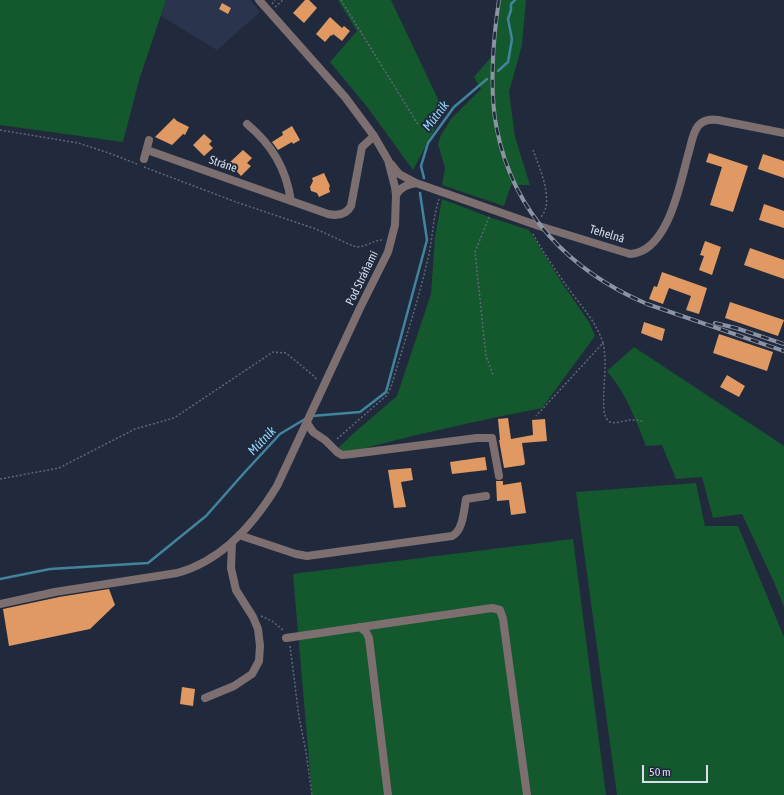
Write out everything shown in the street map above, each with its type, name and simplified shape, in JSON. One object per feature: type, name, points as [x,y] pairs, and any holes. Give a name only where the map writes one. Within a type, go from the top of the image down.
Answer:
[{"type":"street","name":"Pod Stráňami","points":[[0,604],[82,587],[169,575],[184,571],[201,564],[220,552],[232,542],[261,509],[277,486],[384,260],[391,242],[395,225],[396,195],[388,160],[374,136],[345,97],[258,0]]},
{"type":"street","name":"Tehelná","points":[[388,160],[399,174],[416,183],[531,223],[630,254],[639,253],[648,248],[654,242],[665,224],[675,199],[694,134],[701,124],[710,120],[718,120],[784,133]]},
{"type":"street","points":[[247,124],[266,141],[272,150],[286,180],[291,201]]},
{"type":"street","name":"Stráne","points":[[146,150],[332,215],[340,215],[349,210],[354,198],[362,147],[374,136]]},
{"type":"street","points":[[144,159],[149,140]]},
{"type":"street","points":[[396,195],[400,189],[407,185],[416,183]]},
{"type":"street","points":[[308,421],[313,432],[325,440],[337,452],[348,455],[477,438],[492,438],[499,476]]},
{"type":"street","points":[[239,535],[296,554],[307,556],[452,536],[459,528],[466,499],[486,496]]},
{"type":"street","points":[[205,698],[234,686],[252,674],[258,661],[260,646],[258,629],[249,610],[236,590],[231,568],[232,542]]},
{"type":"street","points":[[286,638],[492,608],[500,610],[503,619],[527,795]]},
{"type":"street","points":[[360,627],[366,632],[369,638],[388,795]]},
{"type":"path","points":[[341,0],[419,126]]},
{"type":"path","points":[[0,130],[78,142],[236,202],[316,229],[353,246],[364,246],[380,240],[391,242]]},
{"type":"path","points":[[533,150],[544,183],[546,198],[545,212],[542,216],[531,223],[534,234],[568,287],[597,328],[603,343],[606,368],[604,405],[605,416],[611,422],[638,420],[644,422]]},
{"type":"path","points":[[325,440],[336,440],[387,395],[391,387],[418,296],[429,252],[437,207],[443,192]]},
{"type":"path","points":[[492,209],[474,252],[486,356],[493,375]]},
{"type":"path","points":[[536,416],[603,343]]},
{"type":"path","points":[[0,479],[59,468],[135,428],[174,418],[273,352],[286,353],[314,377],[323,388]]},
{"type":"path","points":[[249,610],[272,621],[283,630],[289,645],[312,795]]},
{"type":"shaded area","points":[[166,0],[250,0],[260,12],[217,50],[161,16]]},
{"type":"green space","points":[[0,0],[166,0],[139,80],[123,142],[0,125]]},
{"type":"green space","points":[[338,0],[391,0],[444,112],[413,170],[368,108],[330,62],[357,31]]},
{"type":"green space","points":[[497,0],[526,0],[522,45],[509,92],[515,137],[530,185],[511,185],[504,206],[442,185],[445,168],[438,144],[441,135],[451,119],[481,89],[474,77],[492,56]]},
{"type":"green space","points":[[442,199],[529,230],[562,283],[589,322],[595,336],[542,408],[396,440],[347,453],[337,449],[397,396],[431,294],[435,237]]},
{"type":"green space","points":[[634,347],[784,446],[784,607],[742,514],[713,518],[702,477],[676,479],[662,445],[646,446],[620,388],[607,371]]},
{"type":"green space","points":[[696,483],[705,526],[738,526],[784,637],[784,795],[617,795],[576,492]]},
{"type":"green space","points":[[573,539],[606,795],[312,795],[293,574]]},
{"type":"building","points":[[305,0],[309,0],[317,8],[304,23],[293,13]]},
{"type":"building","points":[[222,3],[231,8],[228,14],[219,9]]},
{"type":"building","points":[[330,17],[342,28],[344,26],[350,31],[342,41],[333,34],[325,42],[316,34]]},
{"type":"building","points":[[174,118],[189,127],[185,135],[183,134],[172,145],[155,137]]},
{"type":"building","points":[[292,126],[300,140],[293,144],[292,142],[278,150],[272,142],[283,135],[282,132]]},
{"type":"building","points":[[204,134],[212,141],[209,144],[213,148],[204,156],[193,145]]},
{"type":"building","points":[[243,150],[252,158],[247,163],[251,166],[241,176],[229,163]]},
{"type":"building","points":[[709,153],[748,166],[733,212],[710,205],[722,167],[706,162]]},
{"type":"building","points":[[763,154],[784,161],[784,178],[758,169]]},
{"type":"building","points":[[324,173],[330,186],[330,192],[319,197],[317,193],[311,191],[310,187],[313,181],[312,178]]},
{"type":"building","points":[[764,204],[784,211],[784,228],[759,220]]},
{"type":"building","points":[[705,241],[721,247],[712,275],[699,270],[704,256],[700,255]]},
{"type":"building","points":[[750,248],[784,260],[784,279],[744,265]]},
{"type":"building","points":[[662,272],[707,288],[699,314],[686,310],[691,296],[669,288],[663,304],[649,299],[654,286],[657,287]]},
{"type":"building","points":[[730,302],[784,320],[778,336],[725,318]]},
{"type":"building","points":[[644,322],[665,329],[662,341],[641,333]]},
{"type":"building","points":[[719,334],[773,352],[767,371],[713,353]]},
{"type":"building","points":[[727,375],[745,386],[739,397],[720,387]]},
{"type":"building","points":[[508,418],[511,439],[533,435],[532,420],[545,419],[547,441],[522,443],[524,465],[504,468],[499,440],[498,419]]},
{"type":"building","points":[[485,457],[487,470],[452,474],[450,462]]},
{"type":"building","points":[[411,468],[413,480],[401,482],[406,507],[394,508],[388,470]]},
{"type":"building","points":[[496,481],[503,481],[503,485],[521,482],[526,513],[511,515],[509,500],[497,501]]},
{"type":"building","points":[[109,589],[115,605],[90,629],[9,646],[3,609],[59,597]]},
{"type":"building","points":[[182,687],[195,689],[193,706],[180,704]]},
{"type":"waterway","name":"Mútnik","points":[[498,71],[508,62],[512,39],[508,19],[511,4],[515,0]]},
{"type":"waterway","name":"Mútnik","points":[[424,178],[421,166],[428,143],[454,107],[487,79]]},
{"type":"waterway","name":"Mútnik","points":[[312,416],[360,412],[386,392],[427,240],[420,193]]},
{"type":"waterway","name":"Mútnik","points":[[0,579],[50,569],[148,563],[206,516],[280,434],[305,419]]},
{"type":"railway","points":[[499,0],[493,65],[493,99],[497,130],[505,160],[517,188],[532,213],[550,236],[570,257],[593,275],[647,304],[784,351]]},
{"type":"railway","points":[[715,323],[736,328],[784,344]]}]
